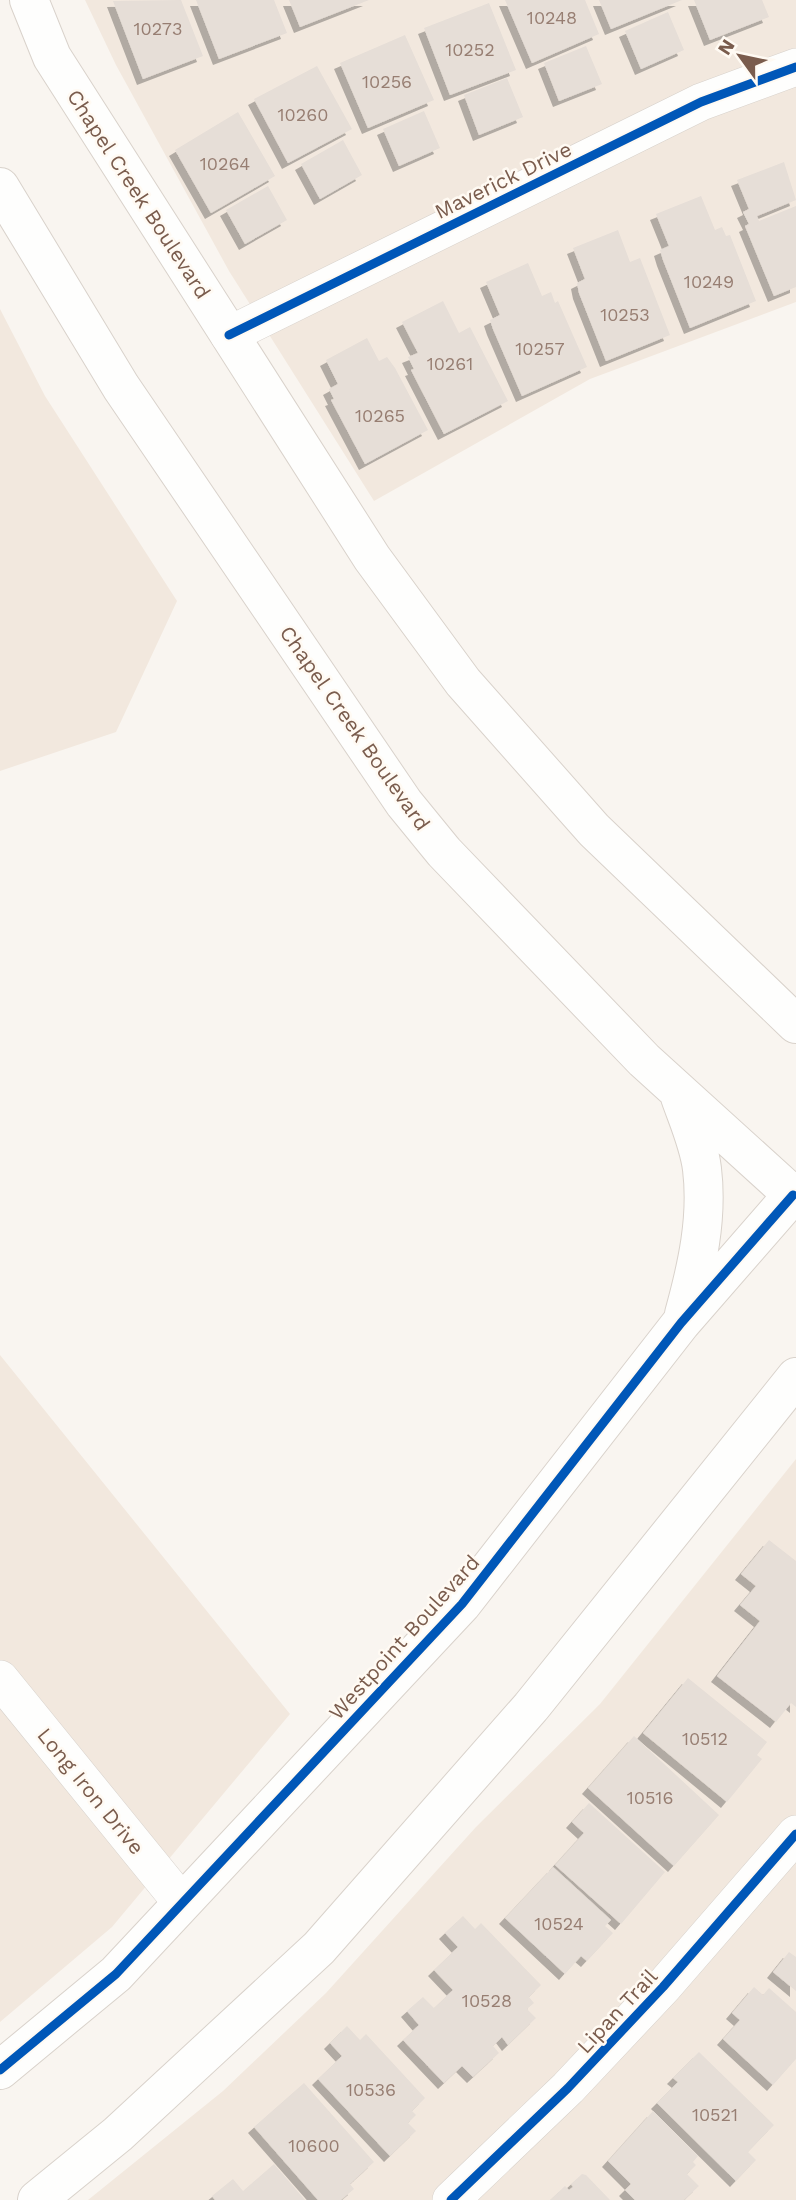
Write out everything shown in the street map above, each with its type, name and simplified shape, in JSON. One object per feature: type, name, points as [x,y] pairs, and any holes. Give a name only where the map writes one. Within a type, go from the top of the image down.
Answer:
[{"type":"main road","name":"Chapel Creek Boulevard","points":[[29,0],[52,57],[372,558],[463,682],[594,830],[796,1024]]},
{"type":"main road","name":"Chapel Creek Boulevard","points":[[0,187],[121,387],[404,803],[444,852],[644,1060],[795,1195]]},
{"type":"main road","points":[[678,1091],[697,1145],[702,1169],[704,1208],[697,1268],[681,1322]]},
{"type":"main road","name":"Westpoint Boulevard","points":[[0,2070],[116,1974],[463,1604],[681,1322],[795,1195]]},
{"type":"main road","points":[[37,2200],[118,2134],[319,1948],[531,1707],[796,1377]]},
{"type":"main road","points":[[760,1422],[796,1404]]},
{"type":"street","name":"Maverick Drive","points":[[229,335],[701,102],[796,67]]},
{"type":"street","name":"Long Iron Drive","points":[[0,1679],[182,1903]]},
{"type":"street","name":"Lipan Trail","points":[[451,2200],[568,2088],[663,1987],[796,1835]]},
{"type":"shaded area","points":[[85,0],[796,0],[796,302],[590,379],[374,501],[229,271],[116,65]]},
{"type":"shaded area","points":[[0,309],[45,396],[177,601],[116,732],[0,771]]},
{"type":"shaded area","points":[[0,1355],[290,1714],[112,1927],[0,2022]]},
{"type":"shaded area","points":[[796,1459],[796,2200],[88,2200],[223,2091],[326,1993],[476,1827],[600,1704]]},
{"type":"building","points":[[181,0],[203,56],[143,79],[113,1]]},
{"type":"building","points":[[196,0],[274,0],[287,33],[219,59]]},
{"type":"building","points":[[289,0],[369,0],[300,27]]},
{"type":"building","points":[[505,0],[585,0],[599,34],[532,63]]},
{"type":"building","points":[[599,0],[682,0],[611,29]]},
{"type":"building","points":[[694,0],[762,0],[769,17],[710,40]]},
{"type":"building","points":[[489,3],[516,70],[450,95],[424,28]]},
{"type":"building","points":[[668,12],[684,50],[641,69],[625,31]]},
{"type":"building","points":[[405,35],[434,100],[368,128],[340,63]]},
{"type":"building","points":[[586,46],[602,84],[559,101],[544,63]]},
{"type":"building","points":[[317,66],[352,129],[288,163],[254,99]]},
{"type":"building","points":[[507,78],[523,117],[479,135],[464,95]]},
{"type":"building","points":[[424,111],[440,148],[399,166],[383,129]]},
{"type":"building","points":[[238,112],[275,176],[211,213],[175,150]]},
{"type":"building","points":[[343,140],[362,175],[320,199],[301,164]]},
{"type":"building","points":[[784,162],[796,200],[757,216],[759,221],[796,206],[796,287],[774,296],[745,226],[749,224],[743,212],[749,209],[737,180]]},
{"type":"building","points":[[268,186],[287,220],[245,244],[226,210]]},
{"type":"building","points":[[701,196],[715,230],[722,227],[726,236],[730,235],[756,301],[690,328],[660,250],[669,246],[656,214]]},
{"type":"building","points":[[618,230],[630,262],[640,258],[670,335],[606,361],[579,293],[577,283],[585,279],[573,248]]},
{"type":"building","points":[[528,263],[542,296],[551,292],[555,303],[558,301],[587,367],[522,396],[490,320],[500,315],[486,282]]},
{"type":"building","points":[[443,301],[459,333],[470,327],[508,401],[444,434],[411,370],[414,369],[408,357],[418,353],[402,322]]},
{"type":"building","points":[[367,338],[379,361],[387,357],[395,368],[428,430],[365,464],[331,400],[334,399],[329,389],[338,384],[326,360]]},
{"type":"building","points":[[769,1540],[796,1561],[796,1707],[791,1703],[776,1722],[717,1676],[760,1621],[740,1605],[756,1586],[741,1574]]},
{"type":"building","points":[[688,1678],[767,1742],[757,1755],[762,1759],[727,1802],[643,1733]]},
{"type":"building","points":[[634,1736],[719,1815],[674,1866],[588,1788]]},
{"type":"building","points":[[589,1803],[665,1872],[621,1924],[555,1865],[584,1833],[572,1822]]},
{"type":"building","points":[[553,1867],[611,1920],[605,1926],[613,1933],[587,1961],[581,1956],[565,1974],[505,1918]]},
{"type":"building","points":[[463,1916],[475,1929],[481,1923],[541,1985],[529,1997],[534,2003],[527,2009],[536,2018],[508,2045],[502,2037],[493,2046],[499,2053],[473,2077],[462,2066],[444,2083],[403,2040],[419,2025],[407,2011],[423,1997],[434,2008],[453,1990],[434,1970],[458,1947],[445,1933]]},
{"type":"building","points":[[789,1952],[796,1957],[796,1991],[773,1972]]},
{"type":"building","points":[[754,1987],[763,1995],[769,1988],[796,2012],[796,2059],[773,2085],[723,2039],[740,2020],[732,2013]]},
{"type":"building","points":[[347,2026],[360,2040],[366,2034],[425,2098],[412,2111],[416,2115],[408,2123],[416,2131],[390,2156],[318,2079],[342,2056],[330,2043]]},
{"type":"building","points":[[699,2052],[774,2125],[748,2152],[756,2160],[736,2181],[657,2103],[678,2082],[673,2078]]},
{"type":"building","points":[[304,2083],[374,2162],[350,2184],[354,2189],[341,2200],[318,2200],[254,2127]]},
{"type":"building","points":[[653,2111],[698,2156],[693,2162],[696,2165],[687,2174],[699,2186],[684,2200],[635,2200],[625,2190],[631,2184],[608,2161]]},
{"type":"building","points":[[274,2164],[305,2200],[215,2200],[212,2196],[233,2179],[243,2191]]},
{"type":"building","points":[[582,2174],[610,2200],[550,2200],[565,2186],[569,2190],[573,2187],[571,2184]]},
{"type":"cycle path","points":[[229,335],[701,102],[796,67]]},
{"type":"cycle path","points":[[0,2070],[116,1974],[462,1604],[681,1323],[793,1195]]},
{"type":"cycle path","points":[[451,2200],[568,2088],[663,1987],[796,1834]]}]
